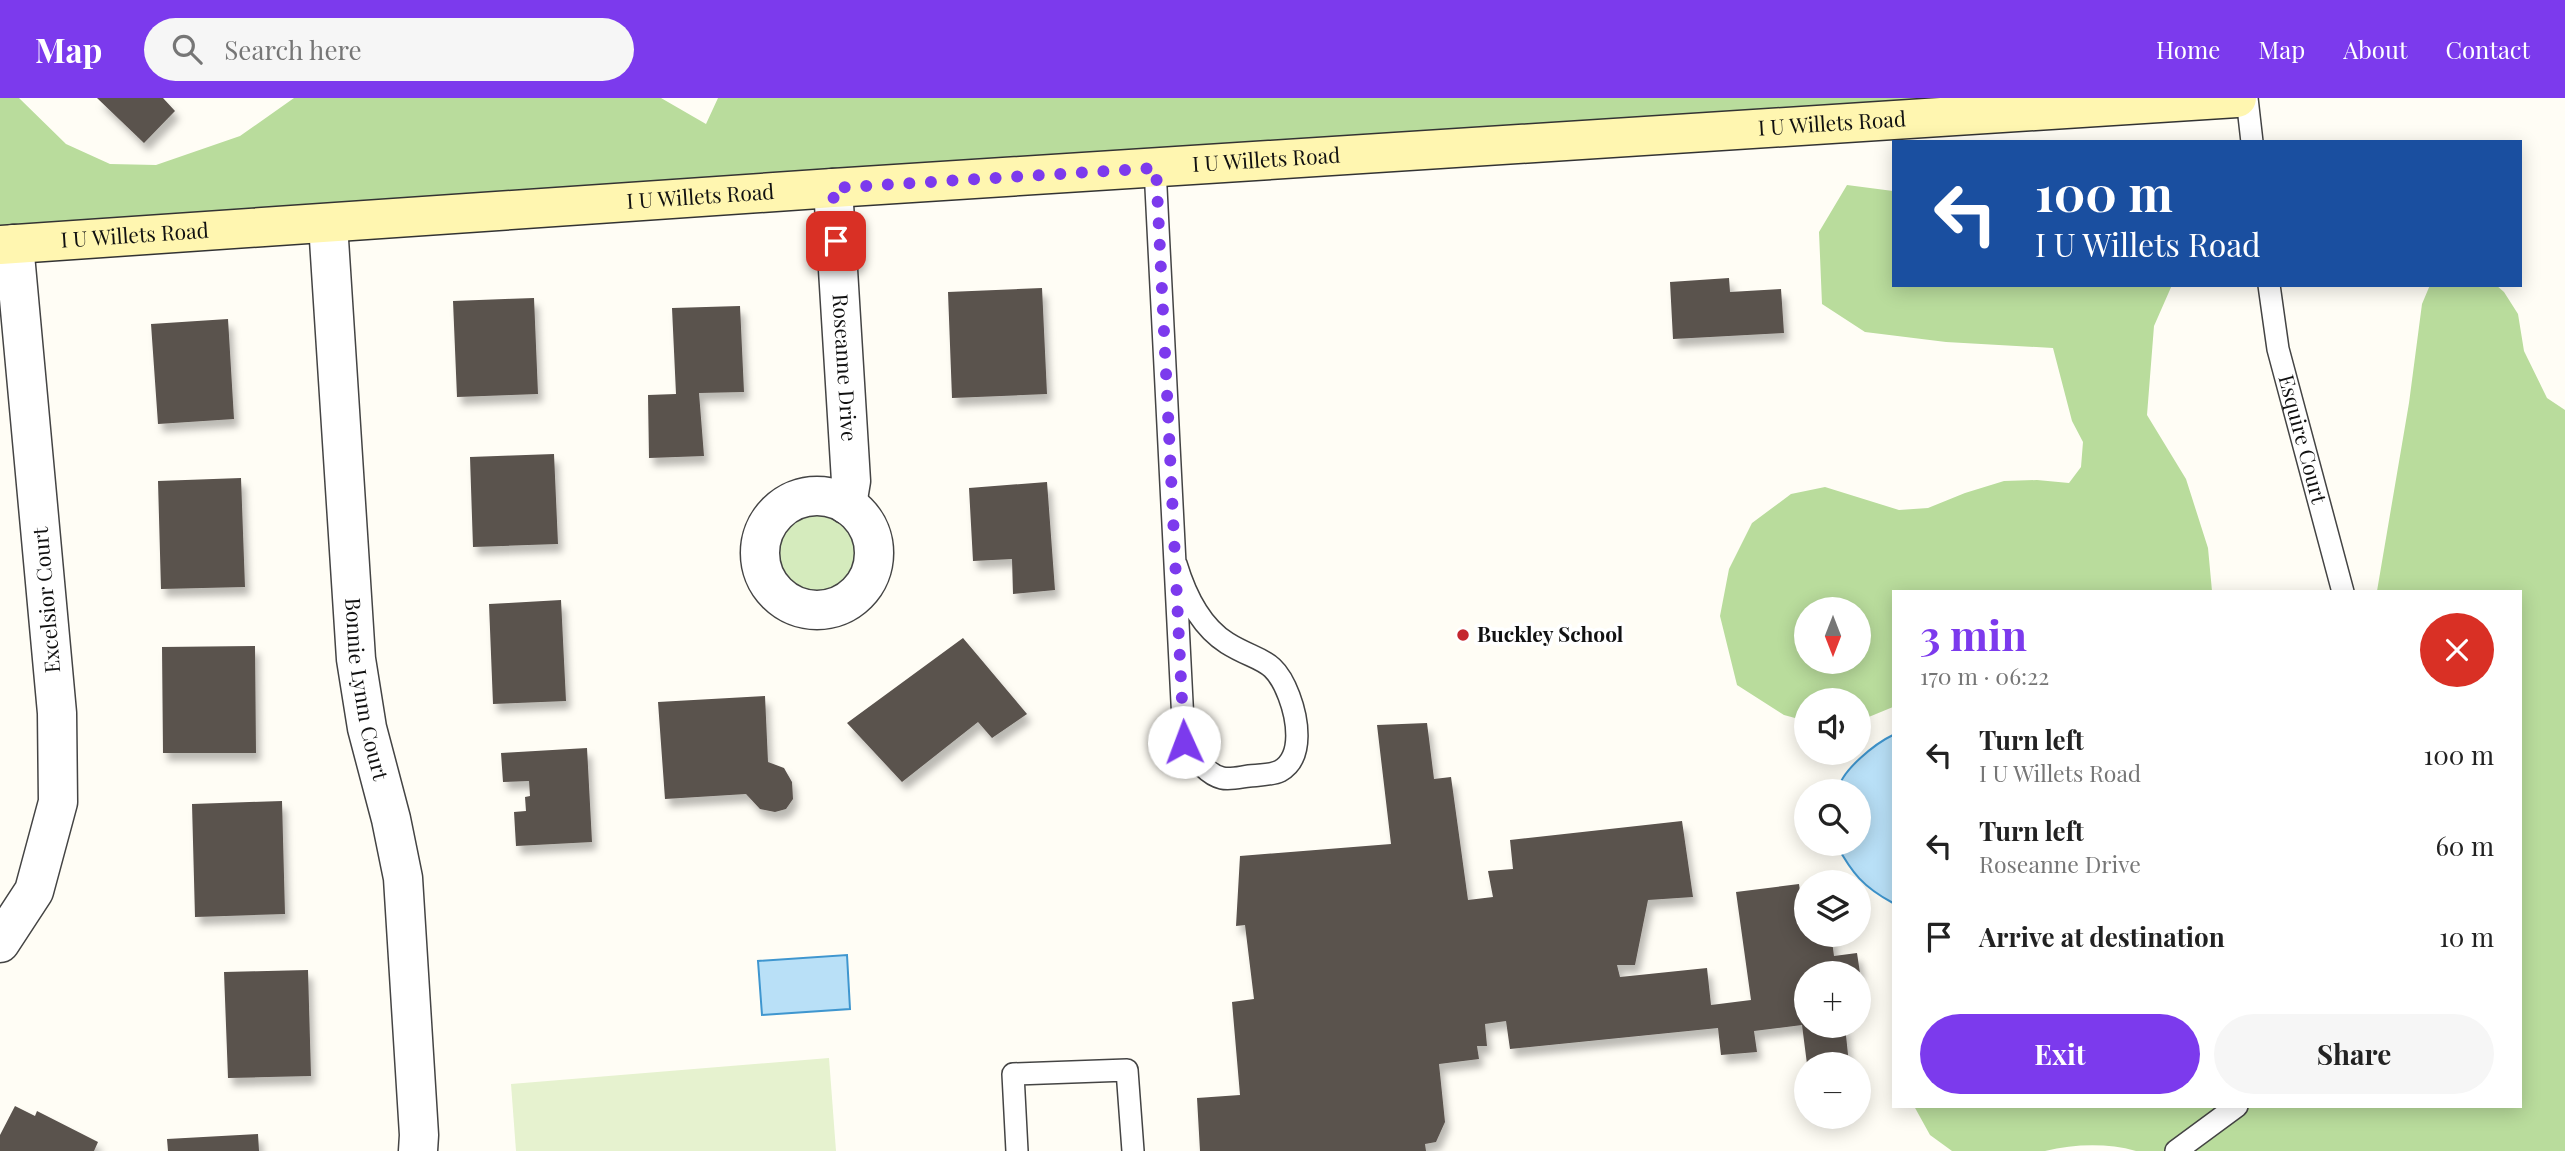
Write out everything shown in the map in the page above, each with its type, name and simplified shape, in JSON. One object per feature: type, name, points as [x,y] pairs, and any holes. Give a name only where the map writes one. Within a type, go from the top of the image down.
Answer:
[{"type":"street","name":"I U Willets Road","points":[[7,245],[833,188],[2237,98]]},
{"type":"street","name":"Roseanne Drive","points":[[833,188],[851,481],[847,505]]},
{"type":"street","name":"Bonnie Lynm Court","points":[[328,224],[356,659],[367,728],[391,819],[402,878],[418,1151]]},
{"type":"street","name":"Excelsior Court","points":[[0,943],[34,891],[58,802],[57,713],[7,245]]},
{"type":"lane","points":[[2247,98],[2252,140]]},
{"type":"lane","points":[[1156,168],[1184,742],[1206,769],[1223,779],[1281,770],[1290,761],[1296,745],[1296,725],[1280,674],[1265,660],[1226,643],[1209,629],[1184,591],[1176,564]]},
{"type":"lane","name":"Esquire Court","points":[[2269,287],[2278,349],[2342,590]]},
{"type":"lane","points":[[1017,1151],[1013,1074],[1127,1070],[1133,1151]]},
{"type":"lane","points":[[2176,1151],[2234,1108]]},
{"type":"green space","points":[[0,98],[19,98],[66,144],[110,164],[156,165],[240,136],[294,98],[661,98],[706,124],[718,98],[2060,98],[0,229]]},
{"type":"green space","points":[[1847,185],[1892,191],[1892,287],[2171,287],[2154,326],[2147,415],[2186,479],[2208,548],[2212,590],[1892,590],[1892,707],[1871,716],[1871,688],[1794,688],[1794,718],[1784,715],[1737,685],[1720,616],[1729,569],[1752,523],[1791,494],[1825,487],[1899,510],[1928,508],[2004,481],[2069,483],[2081,467],[2083,442],[2072,421],[2053,348],[1946,342],[1865,332],[1822,304],[1819,232]]},
{"type":"green space","points":[[2429,287],[2498,287],[2518,314],[2524,351],[2547,398],[2565,410],[2565,1151],[2136,1151],[2091,1145],[2045,1151],[1952,1151],[1930,1135],[1915,1108],[2522,1108],[2522,590],[2377,590],[2409,403],[2422,304]]},
{"type":"green space","points":[[817,496],[839,501],[857,513],[869,531],[874,553],[869,575],[857,593],[839,605],[817,610],[795,605],[777,593],[765,575],[760,553],[765,531],[777,513],[795,501]]},
{"type":"green space","points":[[829,1058],[836,1151],[516,1151],[511,1084]]},
{"type":"water","points":[[1892,736],[1892,902],[1871,888],[1871,870],[1853,870],[1843,856],[1871,856],[1871,779],[1842,779],[1854,765],[1871,765],[1871,749]]},
{"type":"water","points":[[847,955],[850,1009],[762,1015],[758,961]]},
{"type":"building","points":[[97,98],[163,98],[175,111],[144,143]]},
{"type":"building","points":[[1729,278],[1730,292],[1781,289],[1784,333],[1673,339],[1670,282]]},
{"type":"building","points":[[1042,288],[1047,394],[952,398],[948,292]]},
{"type":"building","points":[[534,298],[538,394],[457,397],[453,301]]},
{"type":"building","points":[[740,306],[744,392],[699,393],[704,456],[649,458],[648,395],[676,394],[672,308]]},
{"type":"building","points":[[228,319],[234,419],[158,424],[151,324]]},
{"type":"building","points":[[554,454],[558,544],[473,547],[470,457]]},
{"type":"building","points":[[241,478],[245,587],[161,589],[158,481]]},
{"type":"building","points":[[1047,482],[1055,590],[1013,594],[1012,559],[973,561],[969,488]]},
{"type":"building","points":[[561,600],[566,701],[493,704],[489,604]]},
{"type":"building","points":[[963,638],[1027,714],[992,738],[978,722],[902,782],[847,723]]},
{"type":"building","points":[[255,646],[256,753],[163,753],[162,647]]},
{"type":"building","points":[[765,696],[768,762],[784,768],[792,782],[793,799],[786,809],[775,812],[760,809],[746,794],[665,799],[658,702]]},
{"type":"building","points":[[1427,723],[1434,779],[1451,777],[1468,900],[1493,897],[1488,871],[1513,869],[1510,840],[1682,821],[1693,897],[1648,900],[1635,965],[1617,965],[1620,977],[1707,968],[1711,1005],[1751,1000],[1736,892],[1794,885],[1794,947],[1833,947],[1834,956],[1857,953],[1858,961],[1794,961],[1794,1026],[1754,1031],[1757,1052],[1721,1055],[1718,1028],[1510,1049],[1506,1021],[1485,1024],[1487,1046],[1477,1046],[1479,1059],[1439,1064],[1445,1122],[1436,1142],[1425,1144],[1426,1151],[1200,1151],[1197,1098],[1240,1095],[1232,1002],[1254,999],[1245,925],[1236,926],[1240,856],[1391,844],[1377,725]]},
{"type":"building","points":[[587,748],[592,842],[516,846],[514,812],[526,811],[525,797],[530,796],[529,781],[503,782],[501,753]]},
{"type":"building","points":[[282,801],[285,914],[195,917],[192,804]]},
{"type":"building","points":[[308,970],[311,1076],[228,1078],[224,972]]},
{"type":"building","points":[[1804,1038],[1846,1038],[1848,1052],[1805,1052]]},
{"type":"building","points":[[15,1106],[35,1116],[37,1111],[98,1142],[94,1151],[0,1151],[0,1135]]},
{"type":"building","points":[[258,1134],[259,1151],[168,1151],[167,1139]]},
{"type":"place","name":"Buckley School","points":[[1463,635]]},
{"type":"route","points":[[836,241],[833,188],[1156,168],[1184,742]]}]
